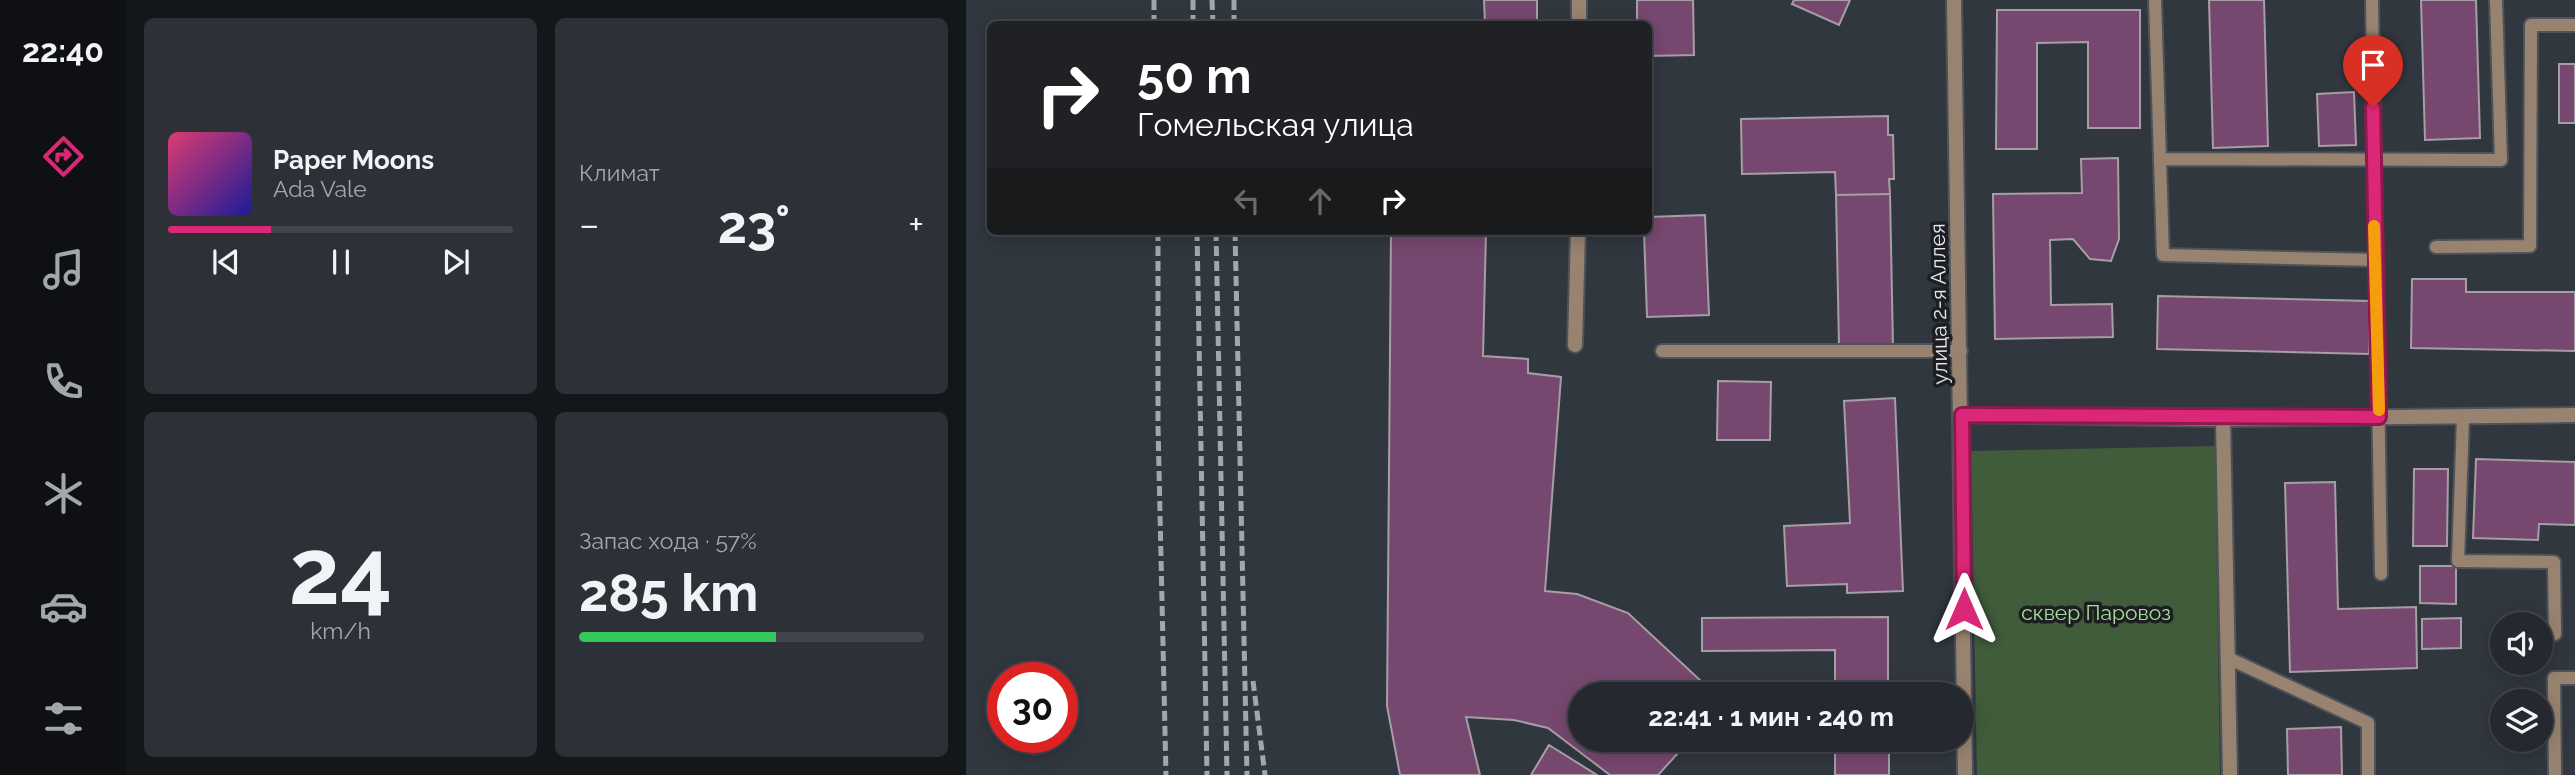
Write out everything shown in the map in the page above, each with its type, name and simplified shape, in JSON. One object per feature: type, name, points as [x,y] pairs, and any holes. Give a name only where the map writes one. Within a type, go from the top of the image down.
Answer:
[{"type":"street","points":[[1579,0],[1579,21]]},
{"type":"street","name":"улица 2-я Аллея","points":[[1954,0],[1962,415],[1965,775]]},
{"type":"street","points":[[1575,345],[1578,235]]},
{"type":"street","points":[[1962,415],[2223,419],[2575,415]]},
{"type":"street","points":[[2223,419],[2230,775]]},
{"type":"lane","points":[[2155,0],[2163,255],[2375,260]]},
{"type":"lane","points":[[2372,0],[2381,574]]},
{"type":"lane","points":[[2160,159],[2501,160],[2496,0]]},
{"type":"lane","points":[[2436,247],[2530,246],[2531,25],[2575,26]]},
{"type":"lane","points":[[1661,351],[1961,351]]},
{"type":"lane","points":[[2463,418],[2458,561],[2554,562],[2555,634]]},
{"type":"lane","points":[[2228,659],[2368,723],[2368,775]]},
{"type":"lane","points":[[2555,775],[2554,678],[2575,678]]},
{"type":"green space","name":"сквер Паровоз","points":[[2215,446],[2220,775],[1977,775],[1971,451]]},
{"type":"building","points":[[1484,0],[1537,0],[1537,21],[1485,21]]},
{"type":"building","points":[[1637,0],[1693,0],[1694,55],[1652,56],[1652,21],[1637,21]]},
{"type":"building","points":[[1794,0],[1850,0],[1839,25],[1792,4]]},
{"type":"building","points":[[2209,0],[2264,0],[2268,146],[2213,148]]},
{"type":"building","points":[[2421,0],[2476,0],[2480,138],[2425,140]]},
{"type":"building","points":[[1997,10],[2140,10],[2140,128],[2088,128],[2088,42],[2037,43],[2037,149],[1996,149]]},
{"type":"building","points":[[2559,64],[2575,64],[2575,123],[2559,123]]},
{"type":"building","points":[[2354,92],[2356,145],[2319,146],[2317,94]]},
{"type":"building","points":[[1888,116],[1888,135],[1893,135],[1894,179],[1889,179],[1890,194],[1836,195],[1835,172],[1742,174],[1741,119]]},
{"type":"building","points":[[2118,158],[2119,239],[2111,261],[2090,259],[2073,239],[2050,240],[2051,305],[2112,304],[2113,337],[1995,339],[1993,194],[2082,193],[2081,159]]},
{"type":"building","points":[[1890,194],[1893,347],[1839,347],[1836,195]]},
{"type":"building","points":[[1705,215],[1709,315],[1647,317],[1644,235],[1652,235],[1652,217]]},
{"type":"building","points":[[1391,235],[1486,235],[1483,356],[1528,359],[1528,373],[1561,377],[1545,591],[1577,594],[1628,613],[1702,682],[1568,682],[1568,743],[1548,728],[1514,720],[1466,717],[1480,775],[1400,775],[1387,706]]},
{"type":"building","points":[[2412,279],[2466,279],[2466,292],[2575,292],[2575,351],[2411,348]]},
{"type":"building","points":[[2158,296],[2370,301],[2369,354],[2157,349]]},
{"type":"building","points":[[1718,381],[1771,382],[1770,440],[1717,440]]},
{"type":"building","points":[[1895,398],[1903,591],[1847,593],[1847,584],[1787,586],[1784,526],[1850,523],[1844,401]]},
{"type":"building","points":[[2476,459],[2575,462],[2575,525],[2539,524],[2538,540],[2473,538]]},
{"type":"building","points":[[2414,469],[2448,469],[2447,546],[2413,546]]},
{"type":"building","points":[[2335,482],[2338,609],[2416,607],[2417,668],[2290,672],[2285,483]]},
{"type":"building","points":[[2420,566],[2456,566],[2456,604],[2420,603]]},
{"type":"building","points":[[1888,617],[1888,682],[1835,682],[1835,650],[1702,651],[1702,618]]},
{"type":"building","points":[[2461,618],[2461,648],[2422,649],[2422,619]]},
{"type":"building","points":[[2341,727],[2342,775],[2288,775],[2287,729]]},
{"type":"building","points":[[1549,745],[1597,775],[1531,775]]},
{"type":"building","points":[[1580,752],[1679,752],[1658,775],[1610,775]]},
{"type":"building","points":[[1835,752],[1889,752],[1889,775],[1835,775]]},
{"type":"railway","points":[[1154,0],[1154,21]]},
{"type":"railway","points":[[1193,0],[1193,21]]},
{"type":"railway","points":[[1212,0],[1213,21]]},
{"type":"railway","points":[[1234,0],[1234,21]]},
{"type":"railway","points":[[1158,235],[1158,426],[1166,775]]},
{"type":"railway","points":[[1197,235],[1207,775]]},
{"type":"railway","points":[[1216,235],[1227,775]]},
{"type":"railway","points":[[1235,235],[1247,775]]},
{"type":"railway","points":[[1253,681],[1265,775]]},
{"type":"slow traffic","points":[[2374,226],[2379,410]]},
{"type":"route","points":[[1964,609],[1962,415],[2223,419],[2379,417],[2373,107]]}]
